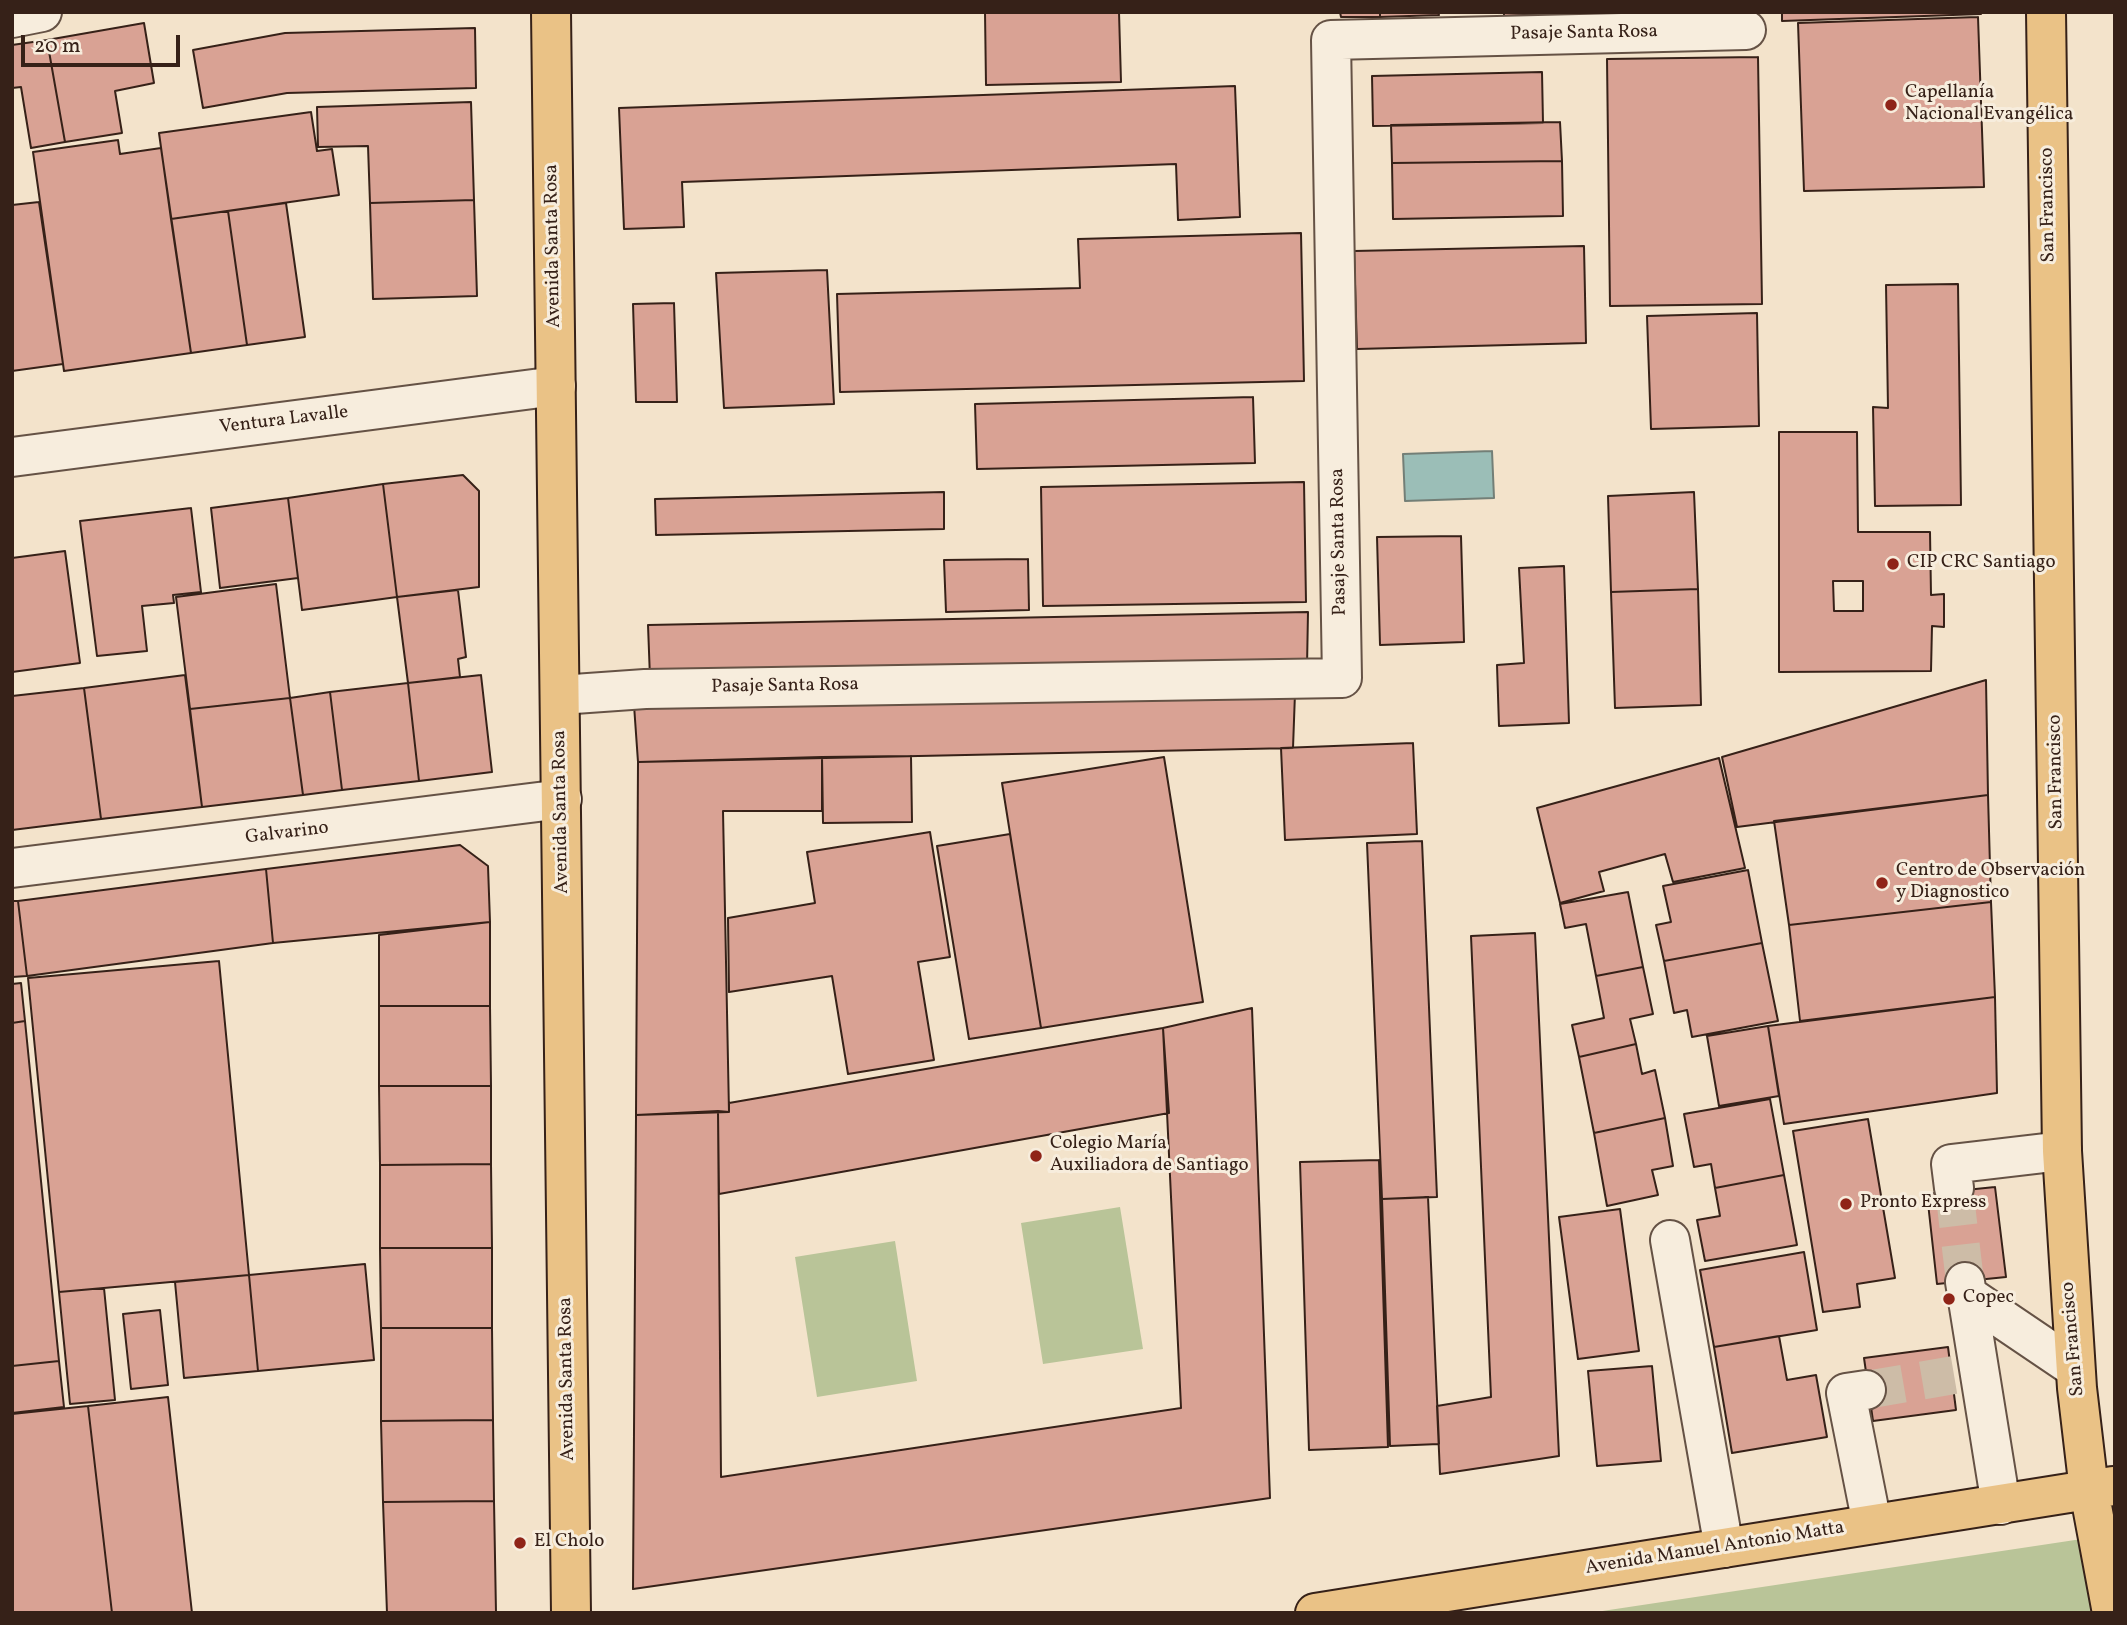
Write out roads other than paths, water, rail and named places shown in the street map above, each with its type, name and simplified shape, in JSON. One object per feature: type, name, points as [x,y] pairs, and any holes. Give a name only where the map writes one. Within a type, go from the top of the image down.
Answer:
[{"type":"main road","name":"Avenida Santa Rosa","points":[[551,12],[571,1613]]},
{"type":"main road","name":"San Francisco","points":[[2046,12],[2062,1151],[2075,1368],[2102,1488],[2112,1613]]},
{"type":"main road","name":"Avenida Manuel Antonio Matta","points":[[1315,1613],[2102,1488]]},
{"type":"street","points":[[12,18],[42,12]]},
{"type":"street","name":"Pasaje Santa Rosa","points":[[561,695],[645,689],[1342,678],[1331,40],[1746,30]]},
{"type":"street","name":"Ventura Lavalle","points":[[12,457],[556,386]]},
{"type":"street","name":"Galvarino","points":[[12,868],[562,799]]},
{"type":"street","points":[[1954,1188],[1951,1164],[2062,1151]]},
{"type":"street","points":[[1670,1240],[1724,1548]]},
{"type":"street","points":[[2001,1505],[1967,1373],[1966,1289],[2075,1368]]},
{"type":"street","points":[[1866,1390],[1846,1393],[1872,1524]]},
{"type":"water","points":[[1492,451],[1494,498],[1405,501],[1403,454]]},
{"type":"tunnel","points":[[1954,1188],[1965,1282]]},
{"type":"tunnel","points":[[1866,1390],[1954,1375]]},
{"type":"place","name":"Capellanía Nacional Evangélica","points":[[1891,105]]},
{"type":"place","name":"CIP CRC Santiago","points":[[1893,564]]},
{"type":"place","name":"Centro de Observación y Diagnostico","points":[[1882,883]]},
{"type":"place","name":"Colegio María Auxiliadora de Santiago","points":[[1036,1156]]},
{"type":"place","name":"Pronto Express","points":[[1846,1204]]},
{"type":"place","name":"Copec","points":[[1949,1299]]},
{"type":"place","name":"El Cholo","points":[[520,1543]]}]
